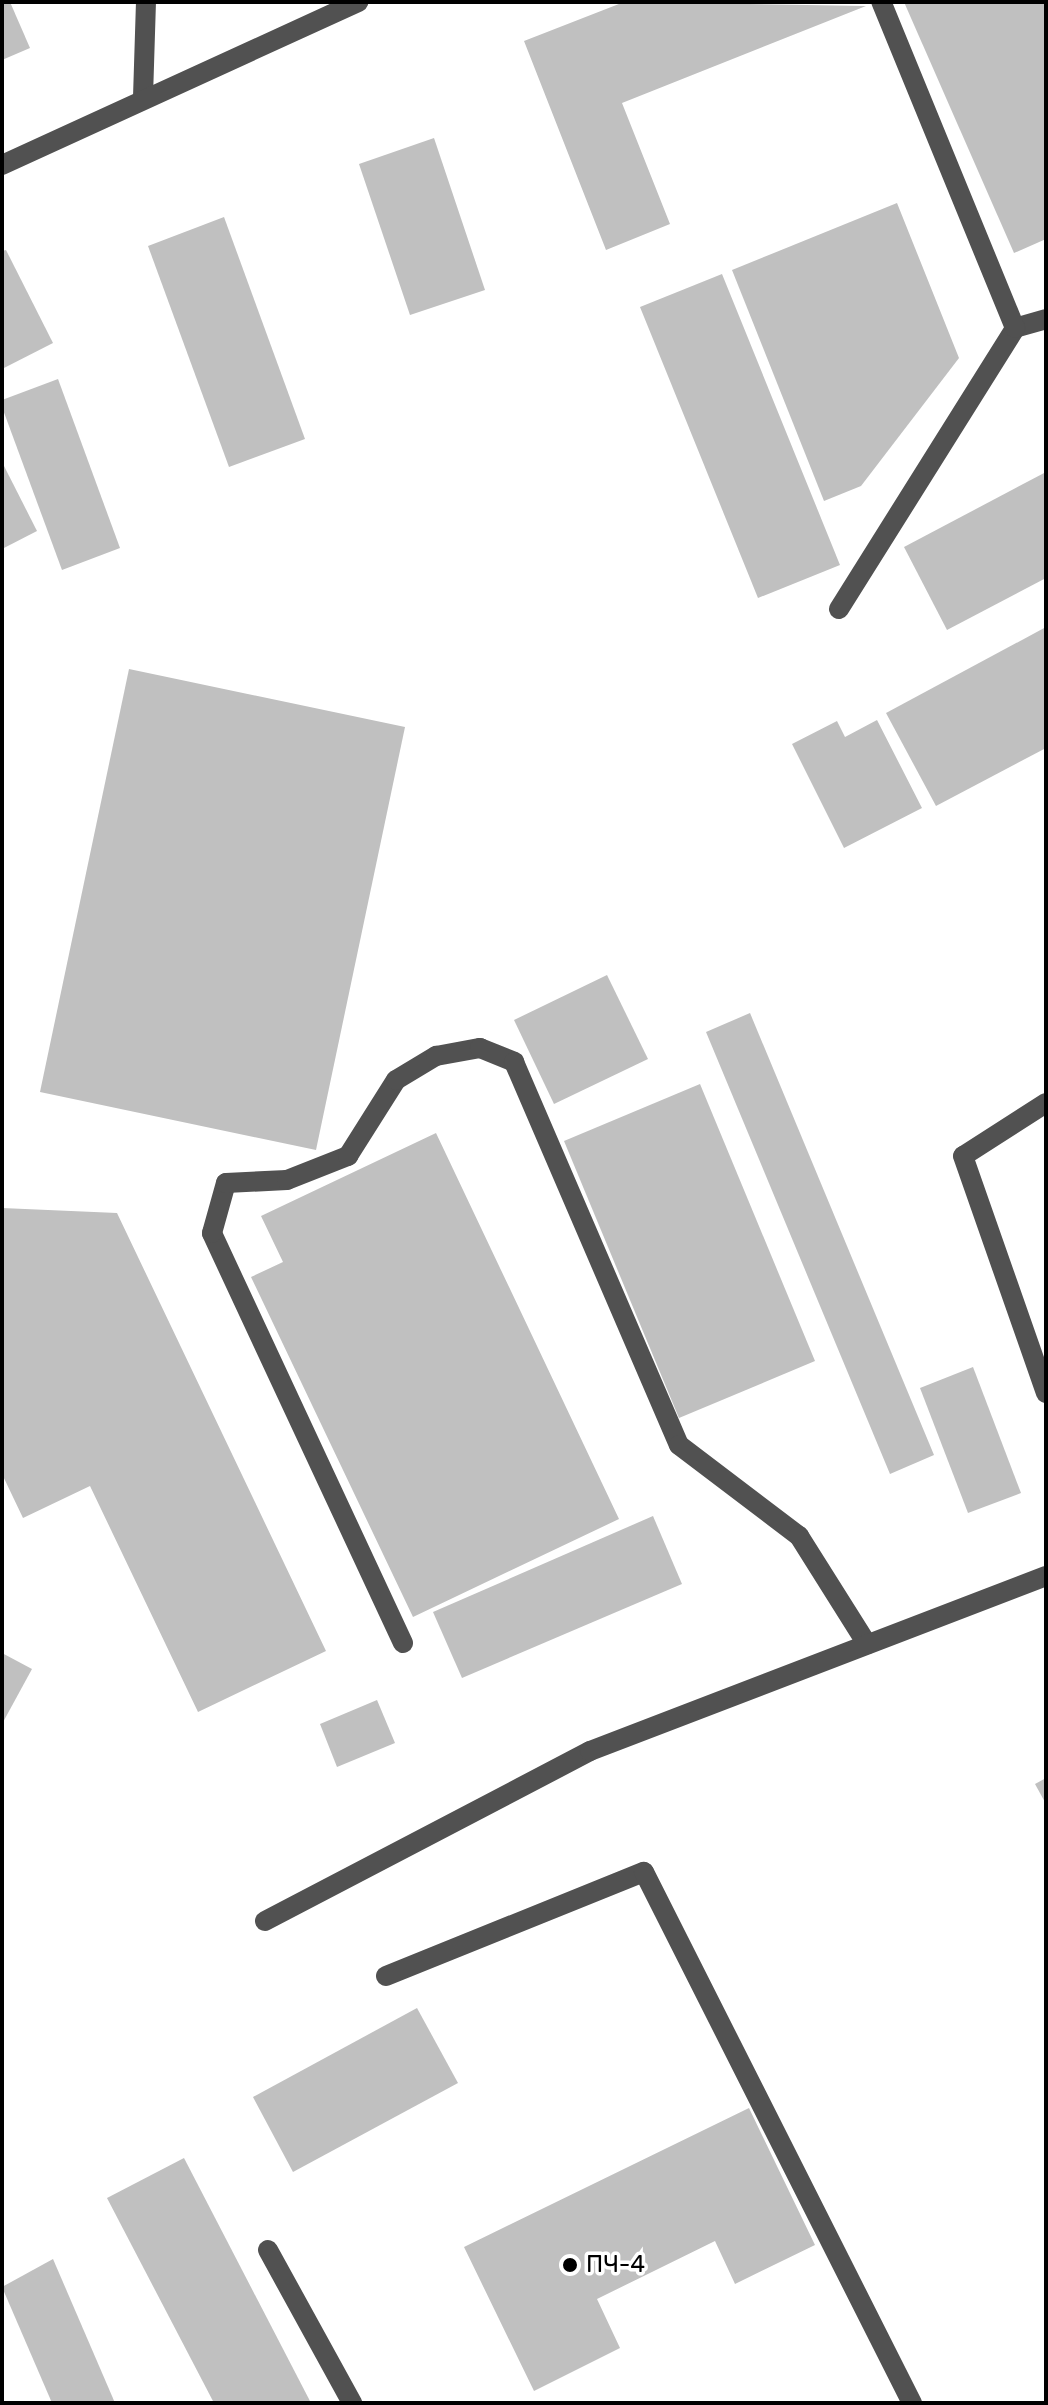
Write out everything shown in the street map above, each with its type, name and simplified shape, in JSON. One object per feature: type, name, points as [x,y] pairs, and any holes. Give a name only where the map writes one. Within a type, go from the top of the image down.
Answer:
[{"type":"street","points":[[143,97],[146,2]]},
{"type":"street","points":[[2,165],[143,97],[358,2]]},
{"type":"street","points":[[881,2],[1015,328]]},
{"type":"street","points":[[839,609],[1015,328],[1046,319]]},
{"type":"street","points":[[403,1643],[212,1233],[226,1183],[287,1180],[348,1156],[396,1080],[436,1056],[480,1048],[514,1062],[679,1445],[799,1536],[867,1644]]},
{"type":"street","points":[[1046,1103],[963,1156],[1046,1393]]},
{"type":"street","points":[[265,1921],[590,1751],[1046,1576]]},
{"type":"street","points":[[386,1976],[644,1872],[912,2403]]},
{"type":"street","points":[[268,2250],[352,2403]]},
{"type":"building","points":[[2,2],[10,2],[30,48],[2,60]]},
{"type":"building","points":[[624,2],[866,6],[622,103],[670,224],[606,250],[524,41]]},
{"type":"building","points":[[904,2],[1046,2],[1046,239],[1014,253]]},
{"type":"building","points":[[434,138],[485,290],[410,315],[359,164]]},
{"type":"building","points":[[897,203],[959,358],[861,486],[824,501],[732,270]]},
{"type":"building","points":[[224,217],[305,439],[229,467],[148,246]]},
{"type":"building","points":[[6,250],[53,343],[2,369],[2,251]]},
{"type":"building","points":[[722,274],[840,565],[758,598],[640,307]]},
{"type":"building","points":[[58,379],[120,548],[62,570],[2,407],[2,400]]},
{"type":"building","points":[[2,462],[37,531],[2,549]]},
{"type":"building","points":[[1046,472],[1046,578],[947,630],[904,547]]},
{"type":"building","points":[[1046,627],[1046,748],[936,806],[886,713]]},
{"type":"building","points":[[129,669],[405,727],[316,1150],[40,1092]]},
{"type":"building","points":[[877,720],[922,808],[844,848],[792,744],[837,721],[845,737]]},
{"type":"building","points":[[607,975],[648,1059],[554,1104],[514,1020]]},
{"type":"building","points":[[750,1013],[934,1455],[890,1474],[706,1032]]},
{"type":"building","points":[[700,1084],[815,1361],[679,1418],[564,1141]]},
{"type":"building","points":[[436,1133],[619,1519],[413,1617],[251,1277],[283,1262],[261,1216]]},
{"type":"building","points":[[2,1208],[117,1213],[326,1651],[198,1712],[90,1486],[23,1518],[2,1474]]},
{"type":"building","points":[[973,1367],[1021,1493],[968,1513],[920,1388]]},
{"type":"building","points":[[653,1516],[682,1584],[462,1678],[433,1612]]},
{"type":"building","points":[[2,1653],[32,1669],[2,1724]]},
{"type":"building","points":[[377,1700],[395,1743],[337,1767],[320,1724]]},
{"type":"building","points":[[1046,1778],[1046,1804],[1035,1784]]},
{"type":"building","points":[[417,2008],[458,2083],[293,2172],[253,2097]]},
{"type":"building","name":"ПЧ-4","points":[[749,2108],[815,2245],[735,2284],[715,2241],[597,2299],[620,2348],[534,2391],[464,2247]]},
{"type":"building","points":[[184,2158],[311,2403],[214,2403],[107,2198]]},
{"type":"building","points":[[53,2259],[115,2403],[52,2403],[2,2287]]},
{"type":"place","name":"ПЧ-4","points":[[570,2265]]}]
